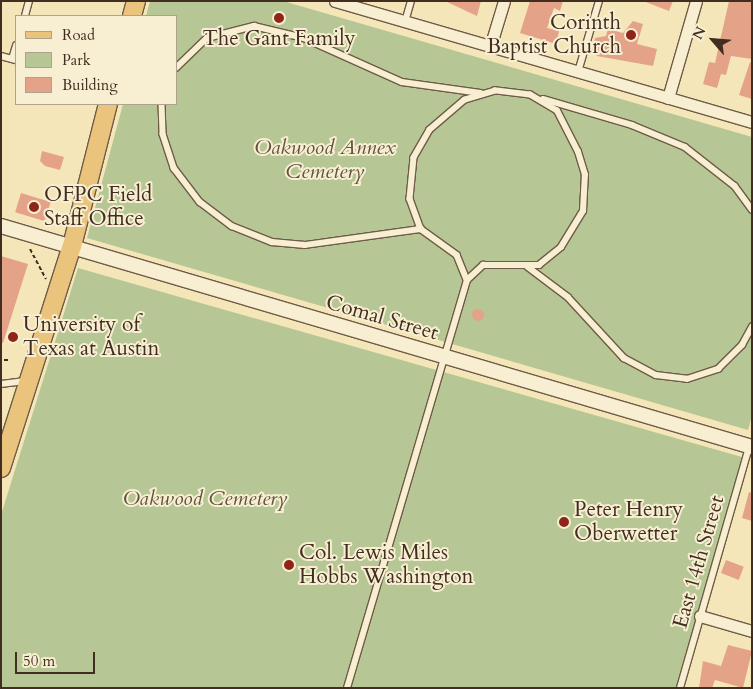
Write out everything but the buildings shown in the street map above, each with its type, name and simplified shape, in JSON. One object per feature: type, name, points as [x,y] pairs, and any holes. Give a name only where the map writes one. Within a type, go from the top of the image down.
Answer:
[{"type":"main road","points":[[132,15],[136,1]]},
{"type":"main road","points":[[1,467],[72,246],[108,105]]},
{"type":"street","points":[[335,1],[752,122]]},
{"type":"street","points":[[490,47],[504,1]]},
{"type":"street","points":[[668,98],[696,1]]},
{"type":"street","name":"Comal Street","points":[[1,226],[751,446]]},
{"type":"street","points":[[700,616],[752,631]]},
{"type":"lane","points":[[25,15],[29,1]]},
{"type":"lane","points":[[405,22],[411,1]]},
{"type":"lane","points":[[578,72],[599,1]]},
{"type":"lane","points":[[178,66],[207,38],[254,26],[304,38],[402,82],[487,93],[530,95],[623,122],[685,147],[735,186],[752,209]]},
{"type":"lane","points":[[2,57],[14,59]]},
{"type":"lane","points":[[467,280],[457,255],[421,229],[410,199],[414,158],[442,119],[466,100],[487,93]]},
{"type":"lane","points":[[347,688],[467,280],[483,265],[528,267],[549,258],[570,235],[582,211],[586,188],[578,152],[557,111],[530,95]]},
{"type":"lane","points":[[162,105],[163,134],[174,168],[200,202],[241,230],[272,242],[305,245],[421,229]]},
{"type":"lane","points":[[528,267],[568,296],[624,358],[656,375],[688,379],[718,369],[742,345],[752,327]]},
{"type":"lane","points":[[1,384],[28,382]]},
{"type":"lane","name":"East 14th Street","points":[[680,688],[751,446]]},
{"type":"path","points":[[30,250],[46,279]]},
{"type":"green space","name":"Oakwood Annex Cemetery","points":[[150,1],[283,1],[752,137],[752,416],[748,430],[87,238],[123,105],[178,105],[178,15],[146,15]]},
{"type":"green space","name":"Oakwood Cemetery","points":[[78,268],[742,457],[676,688],[1,688],[1,515]]},
{"type":"place","name":"The Gant Family","points":[[279,18]]},
{"type":"place","name":"Corinth Baptist Church","points":[[631,35]]},
{"type":"place","name":"OFPC Field Staff Office","points":[[34,207]]},
{"type":"place","name":"University of Texas at Austin","points":[[13,337]]},
{"type":"place","name":"Peter Henry Oberwetter","points":[[564,522]]},
{"type":"place","name":"Col. Lewis Miles Hobbs Washington","points":[[289,565]]}]
